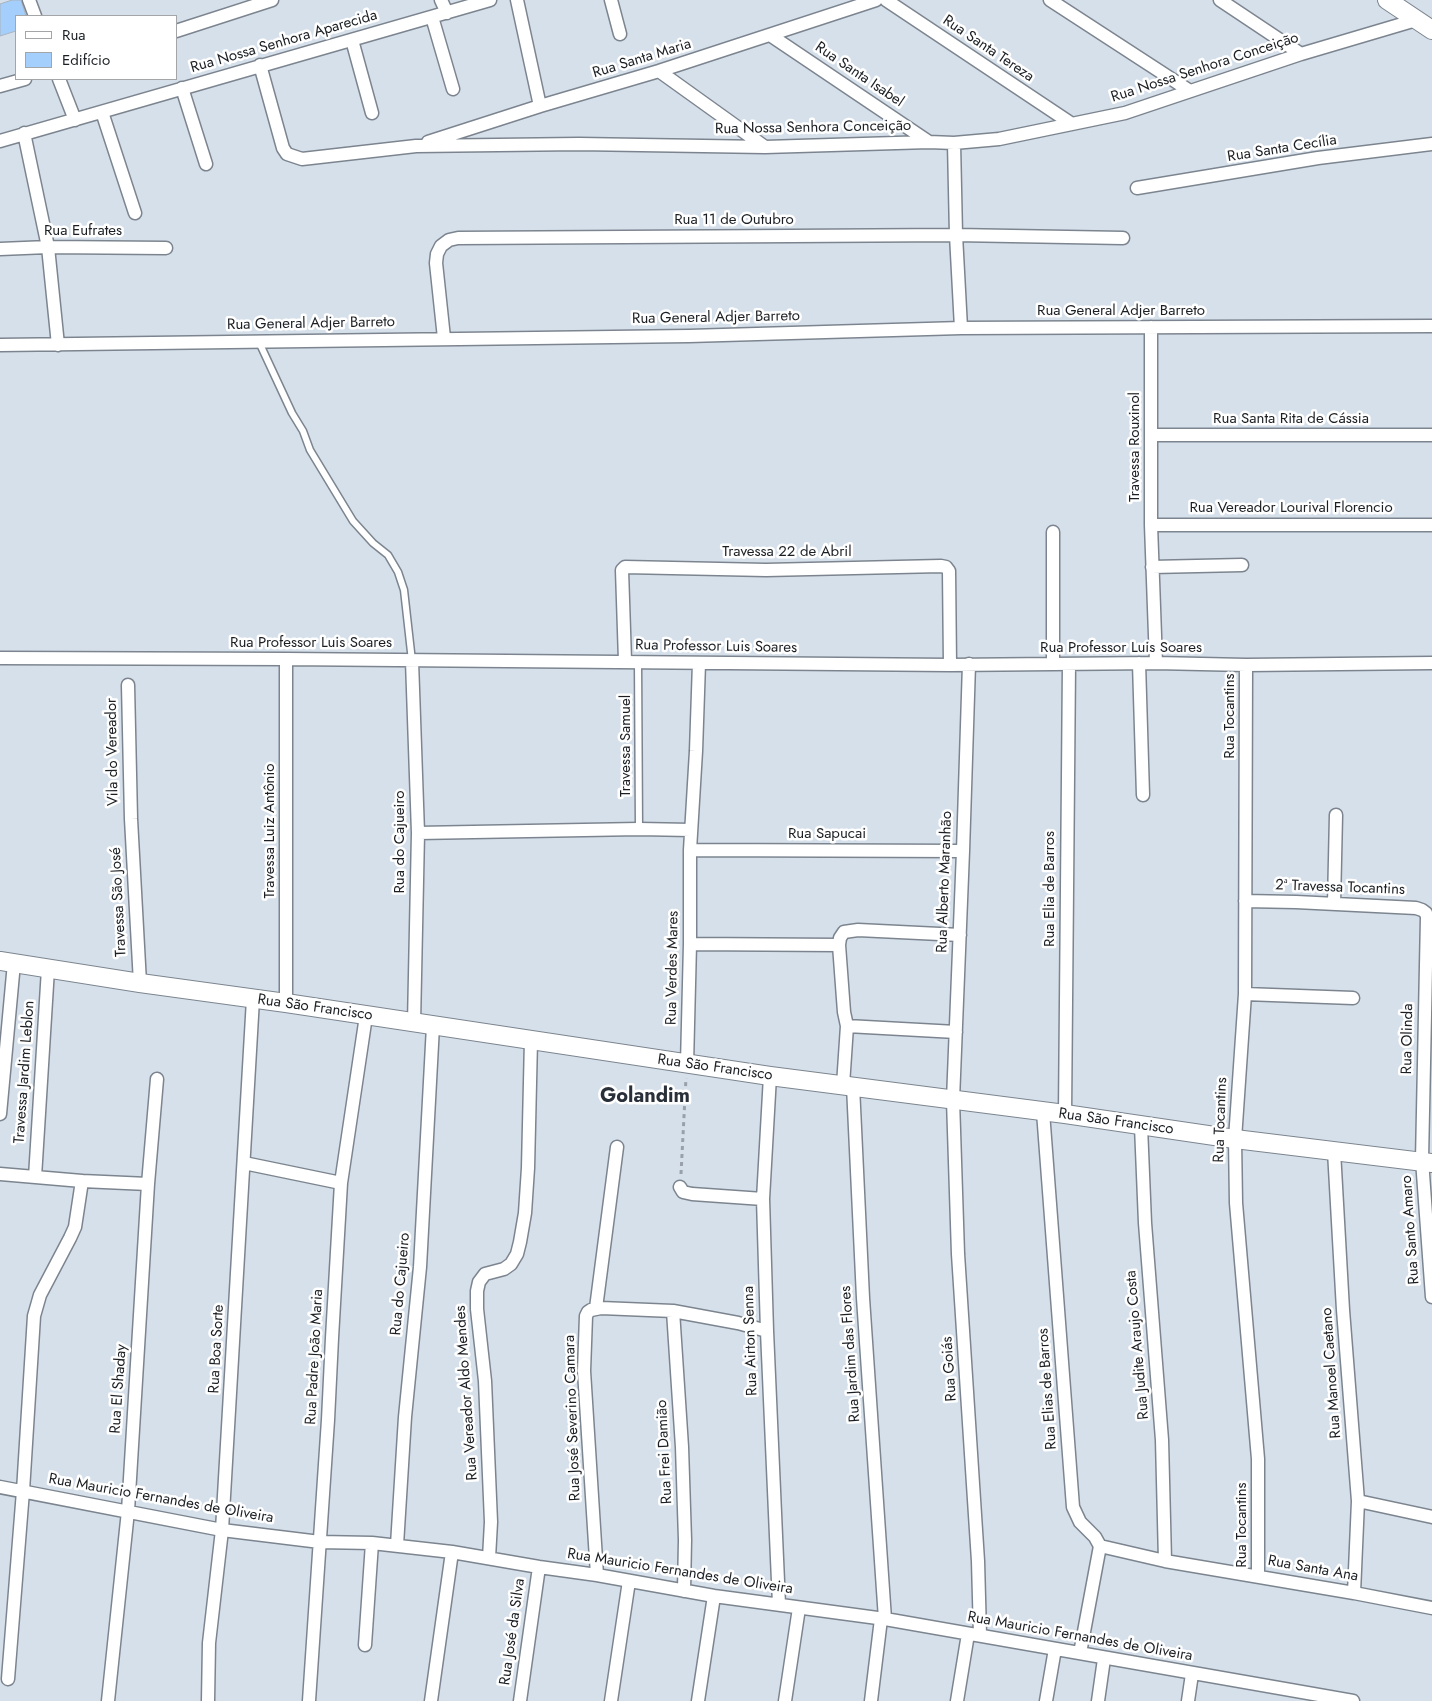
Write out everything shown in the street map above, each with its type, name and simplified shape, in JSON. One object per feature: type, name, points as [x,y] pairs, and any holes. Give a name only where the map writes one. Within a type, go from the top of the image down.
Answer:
[{"type":"street","points":[[29,0],[35,15]]},
{"type":"street","points":[[178,30],[272,0]]},
{"type":"street","points":[[442,0],[447,13]]},
{"type":"street","name":"Rua Nossa Senhora Aparecida","points":[[0,141],[490,0]]},
{"type":"street","points":[[517,0],[540,106]]},
{"type":"street","points":[[611,0],[620,34]]},
{"type":"street","name":"Rua Santa Maria","points":[[416,146],[540,106],[659,71],[876,0]]},
{"type":"street","name":"Rua Santa Tereza","points":[[886,0],[1072,124]]},
{"type":"street","points":[[1050,0],[1190,91]]},
{"type":"street","points":[[1220,0],[1300,54]]},
{"type":"street","points":[[1387,0],[1432,30]]},
{"type":"street","points":[[432,17],[453,89]]},
{"type":"street","name":"Rua Nossa Senhora Conceição","points":[[260,65],[283,148],[287,154],[302,159],[416,146],[579,144],[765,147],[929,142],[954,144],[999,139],[1125,113],[1300,54],[1416,20]]},
{"type":"street","name":"Rua Santa Isabel","points":[[770,35],[929,142]]},
{"type":"street","points":[[352,40],[372,113]]},
{"type":"street","points":[[659,71],[765,147]]},
{"type":"street","points":[[0,86],[21,80]]},
{"type":"street","points":[[59,80],[75,120]]},
{"type":"street","points":[[182,88],[206,164]]},
{"type":"street","points":[[102,112],[135,213]]},
{"type":"street","points":[[24,133],[48,247],[58,345]]},
{"type":"street","points":[[954,144],[961,328]]},
{"type":"street","name":"Rua Santa Cecília","points":[[1137,188],[1318,158],[1432,144]]},
{"type":"street","name":"Rua 11 de Outubro","points":[[444,338],[436,264],[437,254],[441,246],[449,240],[458,238],[956,235],[1123,238]]},
{"type":"street","name":"Rua Eufrates","points":[[0,248],[166,248]]},
{"type":"street","name":"Rua General Adjer Barreto","points":[[0,345],[689,336],[961,328],[1432,326]]},
{"type":"street","name":"Travessa Rouxinol","points":[[1151,327],[1151,524],[1156,663]]},
{"type":"street","name":"Rua Santa Rita de Cássia","points":[[1151,435],[1432,435]]},
{"type":"street","name":"Rua Vereador Lourival Florencio","points":[[1151,524],[1432,525]]},
{"type":"street","points":[[1053,532],[1053,664]]},
{"type":"street","points":[[1152,567],[1242,565]]},
{"type":"street","name":"Travessa 22 de Abril","points":[[625,661],[622,570],[625,567],[766,570],[941,566],[946,567],[949,571],[950,665]]},
{"type":"street","name":"Rua Professor Luis Soares","points":[[0,658],[625,661],[950,665],[1432,663]]},
{"type":"street","name":"Travessa Luiz Antônio","points":[[286,659],[286,1003]]},
{"type":"street","name":"Rua do Cajueiro","points":[[412,661],[418,833],[414,1023]]},
{"type":"street","name":"Rua Verdes Mares","points":[[687,1064],[690,850],[699,663]]},
{"type":"street","points":[[1139,663],[1143,796]]},
{"type":"street","name":"Rua Alberto Maranhão","points":[[953,1100],[968,664]]},
{"type":"street","name":"Rua Elia de Barros","points":[[1065,1114],[1069,664]]},
{"type":"street","name":"Rua Tocantins","points":[[1246,665],[1245,994],[1235,1139],[1236,1202],[1258,1459],[1258,1576]]},
{"type":"street","name":"Vila do Vereador","points":[[128,685],[131,819]]},
{"type":"street","points":[[1334,904],[1336,815]]},
{"type":"street","name":"Travessa São José","points":[[131,819],[140,983]]},
{"type":"street","points":[[418,833],[639,829],[691,830]]},
{"type":"street","name":"Rua Sapucai","points":[[690,850],[963,851]]},
{"type":"street","name":"2ª Travessa Tocantins","points":[[1245,901],[1416,908],[1425,912],[1427,919]]},
{"type":"street","name":"Rua Olinda","points":[[1427,919],[1427,1161]]},
{"type":"street","points":[[690,944],[839,945],[840,938],[844,932],[858,930],[960,935]]},
{"type":"street","name":"Rua Jardim das Flores","points":[[839,945],[844,1012],[847,1026],[848,1086],[883,1619],[871,1701]]},
{"type":"street","points":[[0,1114],[7,962]]},
{"type":"street","name":"Rua São Francisco","points":[[7,962],[770,1076],[1065,1114],[1235,1139],[1427,1161]]},
{"type":"street","name":"Travessa Jardim Leblon","points":[[35,1177],[48,969]]},
{"type":"street","points":[[1245,994],[1353,998]]},
{"type":"street","name":"Rua Boa Sorte","points":[[208,1701],[209,1643],[222,1530],[252,999]]},
{"type":"street","name":"Rua Padre João Maria","points":[[309,1701],[342,1183],[366,1016]]},
{"type":"street","name":"Rua do Cajueiro","points":[[397,1545],[405,1417],[420,1267],[433,1026]]},
{"type":"street","points":[[847,1026],[956,1032]]},
{"type":"street","name":"Rua Vereador Aldo Mendes","points":[[490,1558],[491,1522],[485,1380],[477,1309],[477,1292],[479,1282],[485,1274],[504,1269],[511,1264],[517,1254],[520,1242],[525,1213],[528,1168],[531,1040]]},
{"type":"street","name":"Rua Airton Senna","points":[[770,1076],[763,1199],[779,1604]]},
{"type":"street","name":"Rua El Shaday","points":[[108,1701],[128,1511],[148,1184],[157,1079]]},
{"type":"street","name":"Rua Goiás","points":[[953,1100],[958,1254],[977,1542],[974,1634],[957,1701]]},
{"type":"street","name":"Rua Elias de Barros","points":[[1043,1112],[1074,1507],[1080,1522],[1095,1537],[1100,1546]]},
{"type":"street","name":"Rua Judite Araujo Costa","points":[[1141,1126],[1145,1223],[1162,1440],[1165,1561]]},
{"type":"street","name":"Rua José Severino Camara","points":[[597,1575],[584,1370],[586,1316],[591,1310],[596,1308],[616,1146]]},
{"type":"street","name":"Rua Manoel Caetano","points":[[1334,1151],[1343,1310],[1358,1501],[1354,1593]]},
{"type":"street","name":"Rua Santo Amaro","points":[[1427,1161],[1432,1297]]},
{"type":"street","points":[[244,1163],[342,1183]]},
{"type":"street","points":[[0,1174],[148,1184]]},
{"type":"street","points":[[8,1679],[23,1491],[34,1316],[40,1295],[75,1227],[82,1181]]},
{"type":"street","points":[[680,1187],[683,1192],[692,1194],[763,1199]]},
{"type":"street","points":[[596,1308],[673,1311],[738,1323],[767,1331]]},
{"type":"street","name":"Rua Frei Damião","points":[[673,1311],[682,1447],[685,1540],[684,1591]]},
{"type":"street","name":"Rua Mauricio Fernandes de Oliveira","points":[[0,1487],[222,1530],[320,1542],[372,1543],[452,1552],[714,1596],[883,1619],[974,1634],[1192,1674],[1279,1695],[1353,1701]]},
{"type":"street","points":[[1358,1501],[1432,1517]]},
{"type":"street","points":[[364,1645],[372,1543]]},
{"type":"street","points":[[1080,1654],[1100,1546]]},
{"type":"street","name":"Rua Santa Ana","points":[[1100,1546],[1165,1561],[1432,1608]]},
{"type":"street","points":[[431,1701],[452,1552]]},
{"type":"street","name":"Rua José da Silva","points":[[520,1701],[539,1567]]},
{"type":"street","points":[[611,1701],[629,1581]]},
{"type":"street","points":[[698,1701],[714,1596]]},
{"type":"street","points":[[784,1701],[799,1608]]},
{"type":"street","points":[[1046,1701],[1055,1649]]},
{"type":"street","points":[[1098,1701],[1104,1658]]},
{"type":"street","points":[[1188,1701],[1192,1674]]},
{"type":"lane","points":[[258,341],[292,413],[303,431],[310,450],[353,521],[373,543],[388,555],[398,572],[404,590],[412,661]]},
{"type":"lane","name":"Travessa Samuel","points":[[638,662],[639,829]]},
{"type":"path","points":[[680,1187],[687,1064]]},
{"type":"building","points":[[12,0],[21,0],[26,15],[15,15],[15,31],[0,36],[0,4]]},
{"type":"district","name":"Golandim","points":[[645,1097]]}]
